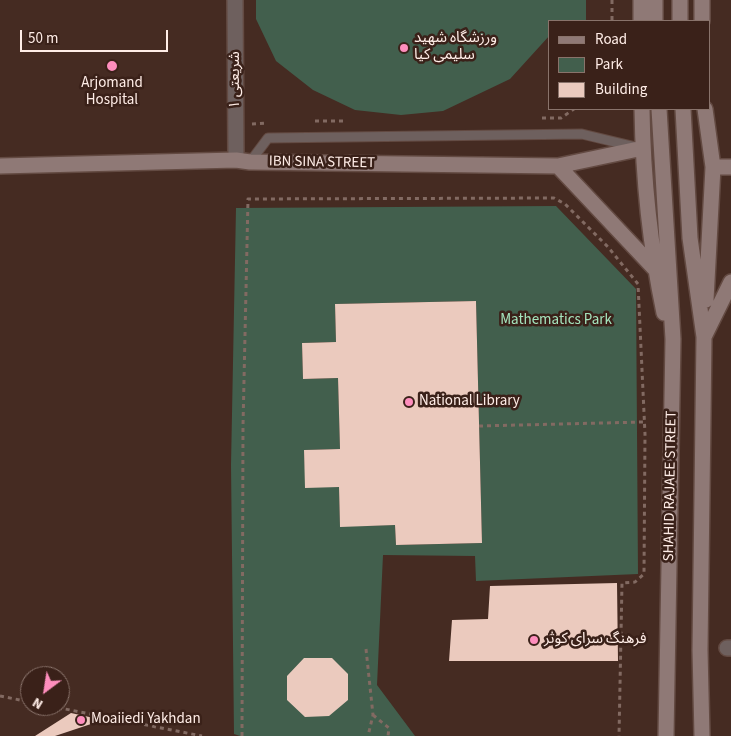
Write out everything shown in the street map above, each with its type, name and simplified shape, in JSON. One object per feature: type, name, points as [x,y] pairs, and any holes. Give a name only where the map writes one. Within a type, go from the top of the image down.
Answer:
[{"type":"main road","points":[[641,0],[641,20]]},
{"type":"main road","points":[[655,0],[655,20]]},
{"type":"main road","points":[[680,0],[680,20]]},
{"type":"main road","points":[[702,0],[702,20]]},
{"type":"main road","points":[[642,110],[643,148],[655,268],[673,357]]},
{"type":"main road","name":"SHAHID RAJAEE STREET","points":[[658,110],[668,237],[673,357],[666,736]]},
{"type":"main road","name":"SHAHID RAJAEE STREET","points":[[683,110],[690,238],[704,337],[700,650],[702,736]]},
{"type":"main road","points":[[704,337],[713,167],[705,110]]},
{"type":"main road","name":"IBN SINA STREET","points":[[0,166],[243,161],[558,166],[643,148]]},
{"type":"main road","points":[[558,166],[655,268]]},
{"type":"main road","points":[[713,167],[731,166]]},
{"type":"main road","points":[[704,337],[731,282]]},
{"type":"street","name":"شریعتی ۱","points":[[236,0],[243,161]]},
{"type":"lane","points":[[243,161],[268,138],[582,134],[643,148]]},
{"type":"path","points":[[612,0],[612,20]]},
{"type":"path","points":[[242,736],[243,426],[248,199],[554,198],[565,204],[638,284],[645,434],[644,574],[635,582],[622,583],[618,736]]},
{"type":"path","points":[[479,426],[643,422]]},
{"type":"path","points":[[366,649],[373,715],[368,736]]},
{"type":"path","points":[[0,696],[20,700]]},
{"type":"path","points":[[70,710],[202,736]]},
{"type":"path","points":[[373,715],[389,728],[388,736]]},
{"type":"green space","name":"ورزشگاه شهید سلیمی کیا","points":[[256,0],[586,0],[586,20],[548,20],[548,37],[510,79],[443,111],[401,115],[355,110],[313,90],[276,61],[256,19]]},
{"type":"green space","name":"Mathematics Park","points":[[556,206],[636,289],[638,574],[476,581],[475,556],[383,555],[377,685],[415,736],[240,736],[234,734],[231,465],[236,208]],"holes":[[[476,301],[482,543],[396,545],[395,525],[340,526],[339,487],[306,487],[304,450],[340,449],[338,378],[303,379],[302,343],[336,342],[335,304]]]},
{"type":"building","name":"National Library","points":[[476,301],[482,543],[396,545],[395,525],[340,527],[339,487],[305,488],[304,450],[340,449],[338,378],[303,379],[302,343],[336,342],[335,304]]},
{"type":"building","name":"فرهنگ سرای کوثر","points":[[617,583],[618,661],[449,661],[452,620],[488,619],[490,586]]},
{"type":"building","points":[[304,658],[332,658],[348,674],[348,700],[329,716],[305,717],[287,700],[287,676]]},
{"type":"building","points":[[70,714],[103,720],[55,736],[35,736],[66,716],[70,716]]},
{"type":"place","name":"ورزشگاه شهید سلیمی کیا","points":[[404,48]]},
{"type":"place","name":"Arjomand Hospital","points":[[112,66]]},
{"type":"place","name":"National Library","points":[[409,402]]},
{"type":"place","name":"فرهنگ سرای کوثر","points":[[534,640]]},
{"type":"place","name":"Moaiiedi Yakhdan","points":[[81,720]]}]
